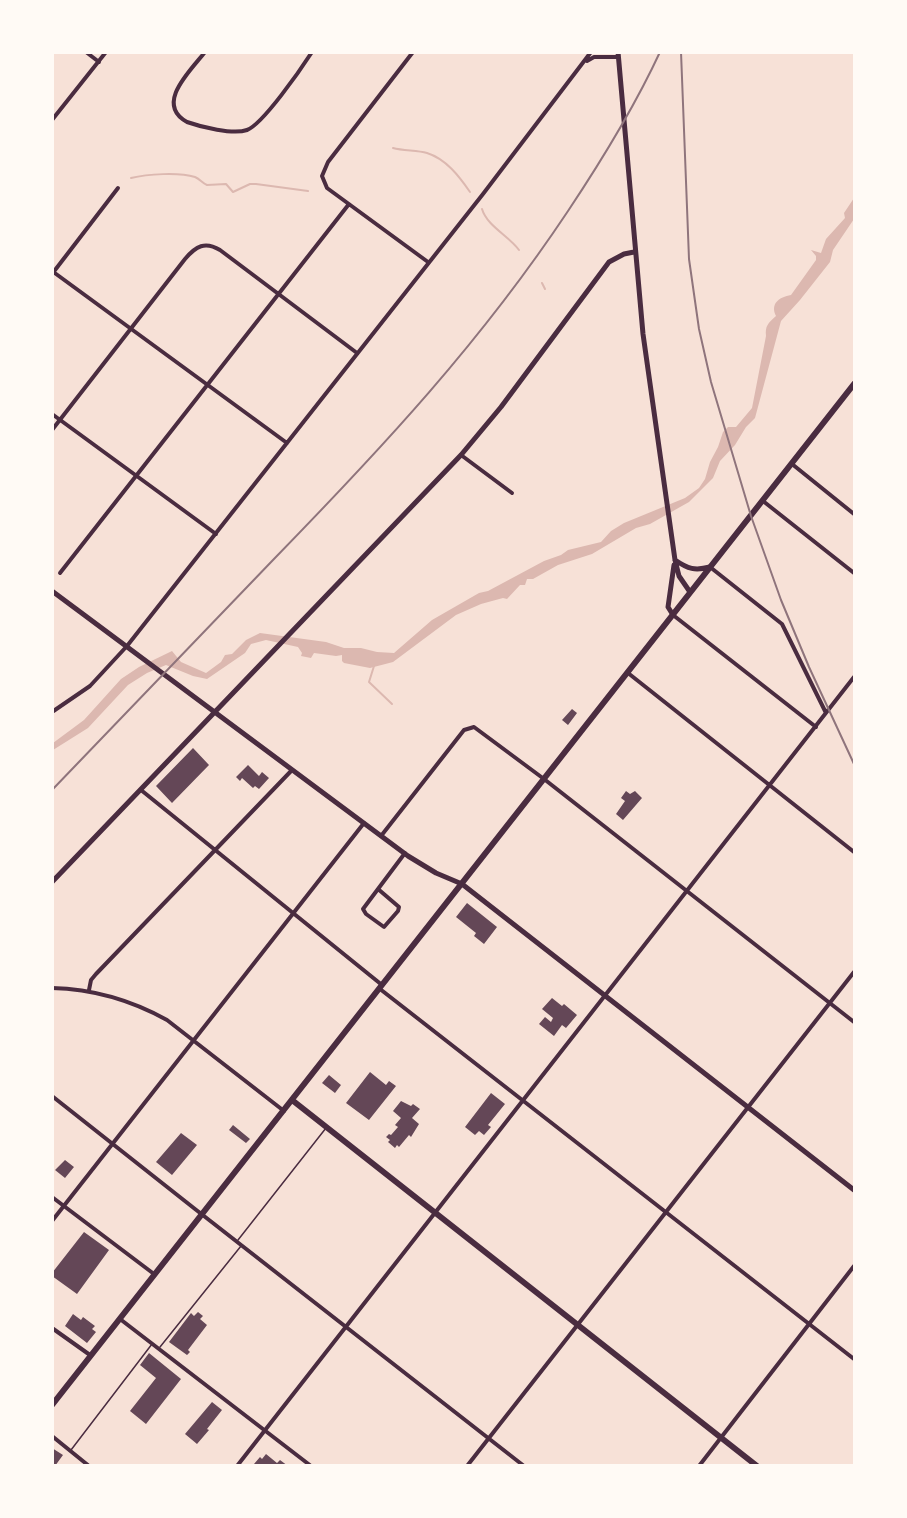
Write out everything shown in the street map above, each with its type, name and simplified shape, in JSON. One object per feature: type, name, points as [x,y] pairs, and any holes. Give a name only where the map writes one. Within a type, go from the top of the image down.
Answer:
[{"type":"main road","points":[[618,55],[643,333],[675,560],[679,576],[690,592]]},
{"type":"main road","points":[[52,882],[461,454],[501,407],[609,262],[624,254],[634,252]]},
{"type":"main road","points":[[52,1405],[855,384]]},
{"type":"main road","points":[[675,560],[687,568],[696,570],[710,567]]},
{"type":"main road","points":[[673,615],[668,608],[675,560]]},
{"type":"main road","points":[[52,591],[405,854],[435,873],[462,884],[855,1190]]},
{"type":"main road","points":[[292,1100],[758,1466]]},
{"type":"street","points":[[86,52],[99,62]]},
{"type":"street","points":[[52,120],[106,52]]},
{"type":"street","points":[[205,52],[176,90],[175,110],[178,116],[187,122],[236,132],[251,128],[262,118],[312,52]]},
{"type":"street","points":[[413,52],[324,168],[322,176],[324,184],[428,262]]},
{"type":"street","points":[[52,712],[90,686],[127,646],[591,52]]},
{"type":"street","points":[[583,64],[594,57],[618,55]]},
{"type":"street","points":[[118,188],[53,272],[287,443]]},
{"type":"street","points":[[60,573],[349,204]]},
{"type":"street","points":[[52,430],[189,253],[202,245],[210,245],[220,250],[357,353]]},
{"type":"street","points":[[52,414],[216,534]]},
{"type":"street","points":[[461,454],[512,493]]},
{"type":"street","points":[[792,464],[855,514]]},
{"type":"street","points":[[763,501],[855,573]]},
{"type":"street","points":[[710,567],[782,624],[826,713]]},
{"type":"street","points":[[673,615],[816,727]]},
{"type":"street","points":[[628,673],[855,852]]},
{"type":"street","points":[[237,1466],[854,680]]},
{"type":"street","points":[[381,836],[464,730],[468,727],[477,729],[855,1022]]},
{"type":"street","points":[[89,990],[91,980],[96,974],[292,770]]},
{"type":"street","points":[[141,790],[523,1101],[855,1359]]},
{"type":"street","points":[[52,1221],[364,824]]},
{"type":"street","points":[[378,889],[399,907],[384,927],[363,910],[378,889],[405,854]]},
{"type":"street","points":[[467,1466],[855,972]]},
{"type":"street","points":[[52,988],[89,990],[151,1011],[167,1020],[284,1111]]},
{"type":"street","points":[[52,1096],[524,1466]]},
{"type":"street","points":[[52,1197],[155,1274]]},
{"type":"street","points":[[699,1466],[855,1266]]},
{"type":"street","points":[[120,1319],[311,1466]]},
{"type":"street","points":[[52,1328],[91,1355]]},
{"type":"street","points":[[52,1436],[89,1466]]},
{"type":"lane","points":[[237,1241],[327,1128]]},
{"type":"lane","points":[[159,1349],[242,1245]]},
{"type":"lane","points":[[70,1450],[153,1344]]},
{"type":"shaded area","points":[[854,198],[854,219],[833,250],[830,262],[781,321],[755,418],[720,461],[713,478],[689,502],[650,524],[636,528],[592,554],[558,565],[533,579],[527,579],[525,585],[520,585],[507,599],[481,604],[456,615],[393,662],[370,668],[344,663],[342,655],[314,653],[311,658],[301,656],[302,653],[298,647],[266,640],[251,644],[245,653],[207,679],[166,665],[128,685],[88,728],[53,750],[53,743],[84,720],[121,679],[139,667],[172,651],[181,662],[206,673],[221,662],[225,655],[232,654],[246,640],[260,633],[326,642],[344,648],[394,653],[432,620],[479,593],[488,591],[568,550],[601,542],[611,531],[624,523],[685,498],[699,488],[705,479],[723,432],[728,427],[736,427],[752,408],[767,327],[776,316],[775,305],[779,299],[791,295],[816,260],[811,250],[821,253],[826,239],[845,218],[844,213]]},
{"type":"building","points":[[572,709],[577,713],[568,725],[562,720]]},
{"type":"building","points":[[193,748],[209,765],[172,803],[156,786]]},
{"type":"building","points":[[248,765],[259,776],[262,772],[269,778],[259,789],[255,786],[253,788],[242,778],[240,781],[236,777]]},
{"type":"building","points":[[626,791],[630,794],[635,791],[642,798],[623,820],[616,814],[625,801],[621,798]]},
{"type":"building","points":[[467,903],[497,927],[484,944],[474,936],[476,933],[456,917]]},
{"type":"building","points":[[552,998],[577,1015],[566,1028],[562,1025],[554,1036],[539,1024],[545,1017],[551,1022],[553,1018],[542,1009]]},
{"type":"building","points":[[370,1072],[386,1085],[389,1081],[396,1086],[369,1120],[346,1103]]},
{"type":"building","points":[[329,1075],[341,1085],[335,1093],[322,1083]]},
{"type":"building","points":[[491,1093],[505,1104],[488,1125],[491,1127],[484,1135],[479,1131],[475,1135],[465,1127]]},
{"type":"building","points":[[401,1101],[411,1106],[413,1104],[420,1109],[412,1118],[419,1124],[411,1137],[409,1135],[399,1147],[397,1145],[395,1148],[386,1137],[398,1127],[395,1125],[401,1118],[393,1111]]},
{"type":"building","points":[[233,1125],[250,1139],[246,1143],[229,1130]]},
{"type":"building","points":[[181,1133],[197,1145],[172,1175],[156,1162]]},
{"type":"building","points":[[65,1160],[74,1167],[65,1178],[55,1170]]},
{"type":"building","points":[[84,1232],[109,1250],[77,1294],[52,1276],[52,1273]]},
{"type":"building","points":[[198,1312],[203,1316],[200,1319],[207,1325],[188,1350],[190,1352],[187,1355],[169,1342],[191,1313],[194,1316]]},
{"type":"building","points":[[73,1314],[81,1320],[83,1317],[95,1326],[92,1329],[96,1332],[87,1343],[65,1326]]},
{"type":"building","points":[[149,1353],[181,1379],[146,1424],[130,1411],[156,1378],[140,1365]]},
{"type":"building","points":[[212,1402],[222,1410],[197,1444],[185,1434]]},
{"type":"building","points":[[52,1448],[63,1455],[55,1466],[52,1464]]},
{"type":"building","points":[[266,1454],[277,1463],[280,1460],[288,1466],[254,1464]]},
{"type":"waterway","points":[[393,148],[423,152],[440,159],[452,169],[470,192]]},
{"type":"waterway","points":[[131,178],[180,174],[195,177],[207,185],[226,184],[233,192],[250,184],[308,191]]},
{"type":"waterway","points":[[482,209],[488,221],[519,250]]},
{"type":"waterway","points":[[542,283],[545,289]]},
{"type":"waterway","points":[[374,666],[369,682],[392,704]]},
{"type":"railway","points":[[52,790],[353,477],[429,393],[501,305],[581,192],[628,113],[660,52]]},
{"type":"railway","points":[[681,52],[689,259],[699,329],[711,382],[751,516],[781,600],[854,764]]}]
